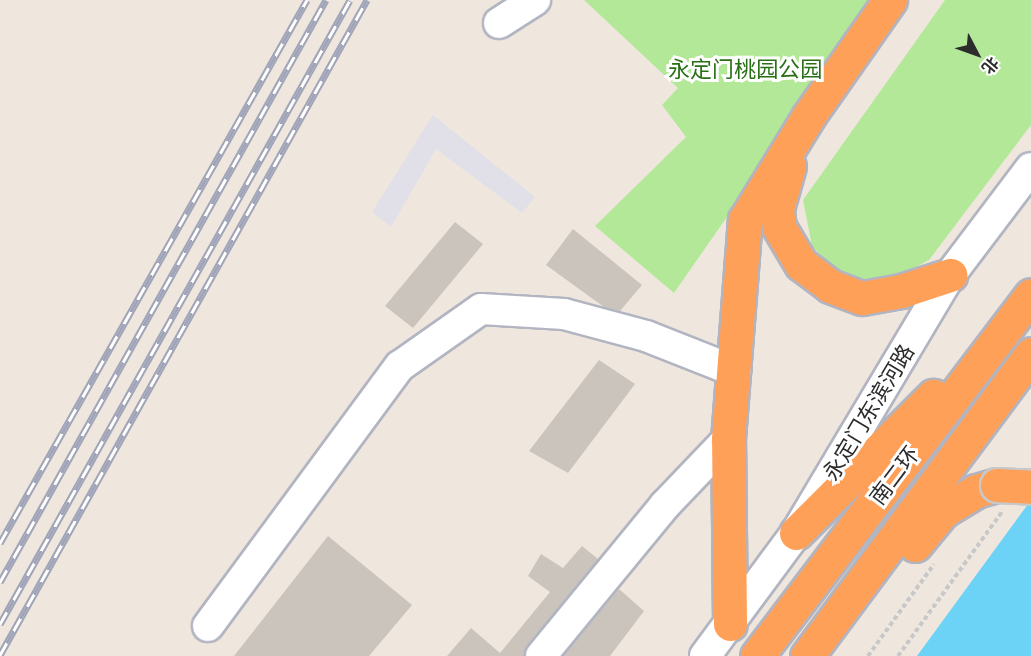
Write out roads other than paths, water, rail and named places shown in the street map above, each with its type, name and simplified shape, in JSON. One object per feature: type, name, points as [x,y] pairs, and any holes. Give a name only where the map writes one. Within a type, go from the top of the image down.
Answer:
[{"type":"highway","points":[[730,624],[728,439],[745,220],[808,117],[890,0]]},
{"type":"highway","points":[[905,0],[790,162],[777,210],[779,227],[801,264],[830,286],[862,298],[901,291],[950,275]]},
{"type":"highway","points":[[796,533],[1025,302]]},
{"type":"highway","name":"南二环","points":[[757,656],[1025,302]]},
{"type":"highway","name":"南二环","points":[[807,656],[1031,354]]},
{"type":"highway","points":[[812,656],[875,598],[943,511],[976,491],[1013,491]]},
{"type":"street","points":[[499,23],[535,0]]},
{"type":"street","name":"永定门东滨河路","points":[[705,656],[796,533],[950,275],[1031,168]]},
{"type":"street","points":[[208,626],[400,366],[482,309],[564,314],[646,336],[735,371]]},
{"type":"street","points":[[542,656],[665,505],[728,439]]},
{"type":"water","points":[[1031,500],[1031,656],[917,656]]},
{"type":"railway","points":[[0,543],[307,0]]},
{"type":"railway","points":[[0,582],[326,0]]},
{"type":"railway","points":[[0,624],[350,0]]},
{"type":"railway","points":[[0,655],[367,0]]},
{"type":"park label","name":"永定门桃园公园","points":[[745,69]]}]
